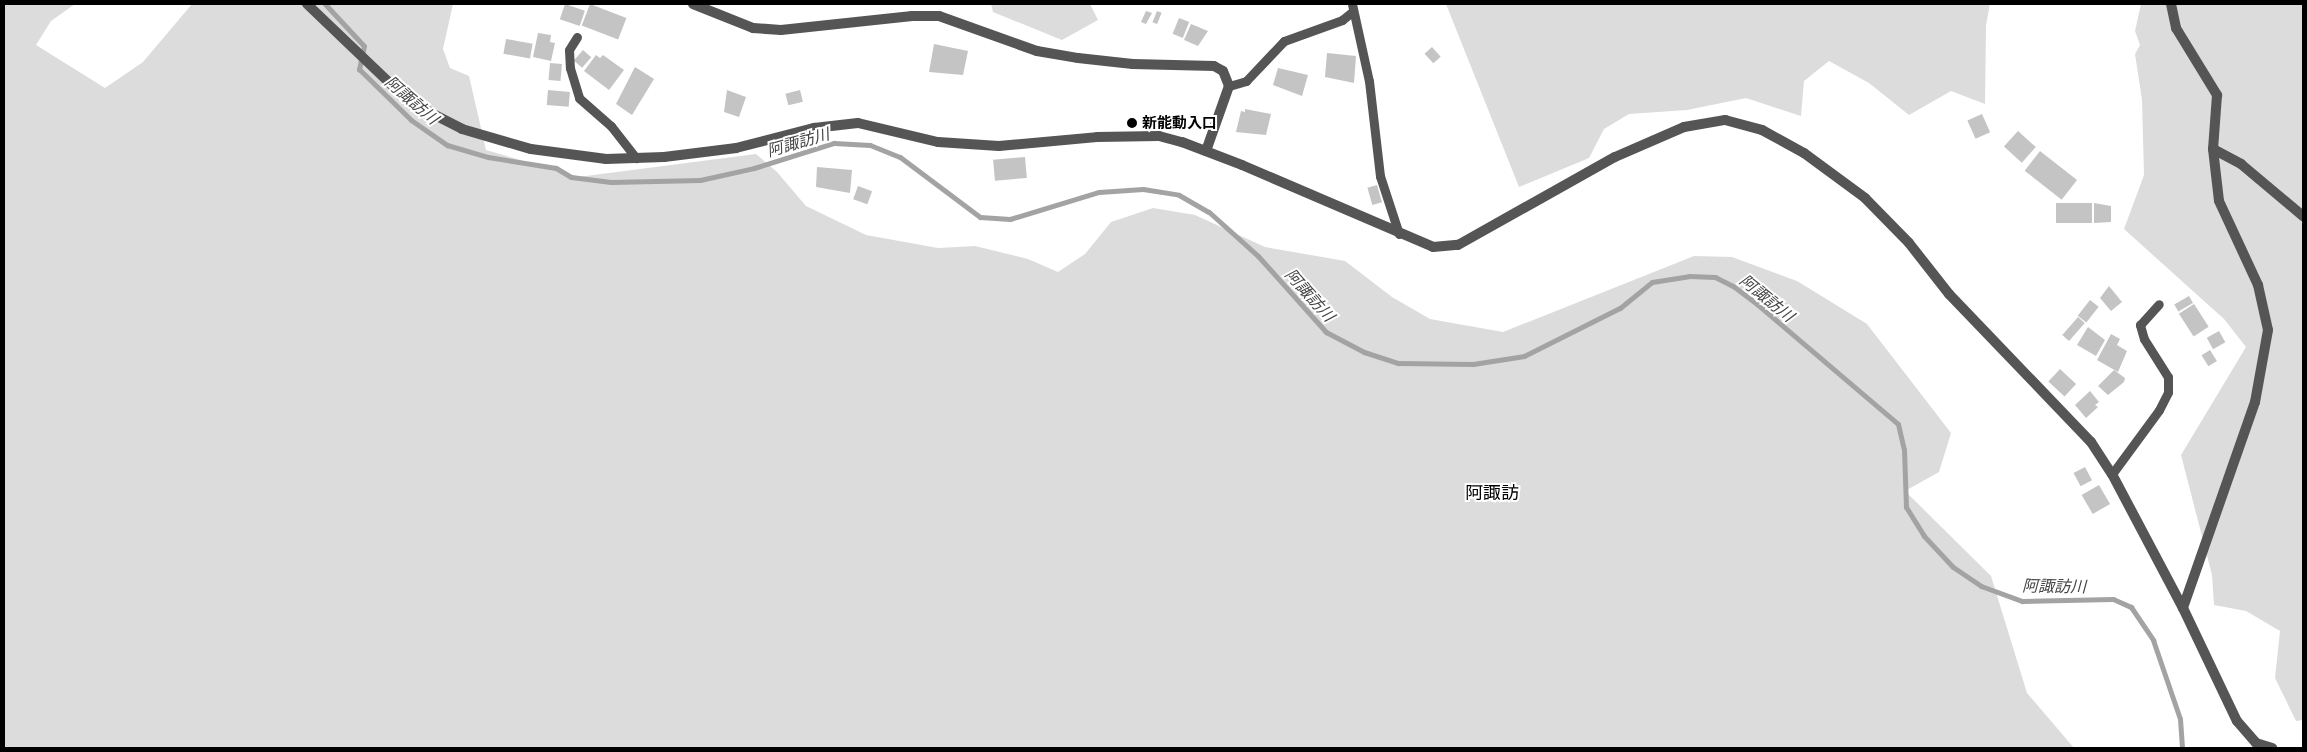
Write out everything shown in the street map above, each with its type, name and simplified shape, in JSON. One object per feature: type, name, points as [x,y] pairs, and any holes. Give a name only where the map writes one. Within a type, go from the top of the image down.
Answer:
[{"type":"street","points":[[307,4],[400,93],[462,129],[495,140],[569,156],[636,158],[736,148],[814,128],[858,123],[938,142],[999,146],[1097,137],[1159,136],[1206,151],[1433,247],[1458,245],[1615,157],[1684,127],[1725,120],[1762,130],[1804,153],[1865,198],[1908,243],[1949,294],[2091,442],[2112,474],[2183,608],[2237,721],[2256,743],[2272,748]]},
{"type":"street","points":[[693,4],[753,28],[781,30],[912,16],[939,16],[1037,51],[1133,64],[1214,66],[1223,71],[1229,86],[1206,151]]},
{"type":"street","points":[[2171,4],[2176,28],[2217,95],[2213,149],[2219,201],[2258,285],[2268,330],[2255,402],[2183,608]]},
{"type":"street","points":[[2213,149],[2241,164],[2303,216]]},
{"type":"lane","points":[[1229,86],[1246,81],[1284,41],[1342,20],[1353,7]]},
{"type":"lane","points":[[1353,7],[1369,80],[1380,176],[1400,234]]},
{"type":"lane","points":[[576,36],[569,50],[570,68],[579,98],[615,131],[636,158]]},
{"type":"lane","points":[[2112,474],[2159,410],[2168,392],[2168,377],[2144,339],[2140,325],[2159,304]]},
{"type":"shaded area","points":[[4,4],[75,4],[51,21],[36,45],[105,88],[143,62],[192,4],[453,4],[443,49],[450,68],[469,76],[486,150],[578,177],[756,154],[777,172],[806,206],[866,235],[938,248],[975,246],[1028,259],[1058,272],[1085,254],[1111,222],[1153,208],[1195,215],[1265,247],[1345,261],[1392,297],[1430,319],[1503,332],[1694,256],[1732,257],[1797,281],[1867,324],[1951,433],[1939,472],[1905,491],[1991,576],[2027,693],[2074,748],[4,748]]},
{"type":"shaded area","points":[[991,4],[1090,4],[1098,20],[1062,40],[993,12]]},
{"type":"shaded area","points":[[1446,4],[1990,4],[1986,25],[1985,104],[1951,91],[1909,115],[1869,83],[1829,61],[1804,81],[1801,116],[1746,98],[1687,110],[1629,114],[1604,129],[1589,158],[1519,187]]},
{"type":"shaded area","points":[[2141,4],[2303,4],[2303,720],[2296,721],[2275,678],[2280,631],[2246,611],[2214,605],[2212,575],[2181,455],[2246,347],[2224,319],[2124,229],[2144,175],[2142,100],[2135,54],[2140,45],[2135,31]]},
{"type":"building","points":[[565,4],[585,11],[580,26],[560,19]]},
{"type":"building","points":[[590,4],[626,18],[618,39],[582,25]]},
{"type":"building","points":[[1146,11],[1152,13],[1146,24],[1141,22]]},
{"type":"building","points":[[1157,11],[1162,13],[1157,24],[1153,22]]},
{"type":"building","points":[[1179,18],[1189,22],[1183,38],[1173,34]]},
{"type":"building","points":[[1191,24],[1208,31],[1198,46],[1184,40]]},
{"type":"building","points":[[538,33],[551,35],[550,42],[555,43],[551,61],[533,57]]},
{"type":"building","points":[[506,39],[533,44],[530,58],[503,54]]},
{"type":"building","points":[[934,44],[968,51],[963,75],[929,72]]},
{"type":"building","points":[[1432,47],[1441,57],[1433,63],[1425,54]]},
{"type":"building","points":[[583,50],[591,57],[582,68],[574,61]]},
{"type":"building","points":[[1327,53],[1356,56],[1354,83],[1325,77]]},
{"type":"building","points":[[596,55],[600,58],[603,55],[624,70],[609,90],[584,71]]},
{"type":"building","points":[[550,63],[562,64],[560,81],[549,80]]},
{"type":"building","points":[[635,67],[654,79],[632,115],[616,104]]},
{"type":"building","points":[[1278,68],[1308,75],[1302,96],[1273,85]]},
{"type":"building","points":[[548,90],[570,92],[569,107],[547,105]]},
{"type":"building","points":[[727,90],[746,97],[739,117],[724,112]]},
{"type":"building","points":[[800,90],[803,102],[788,105],[785,94]]},
{"type":"building","points":[[1245,109],[1271,114],[1266,135],[1236,132],[1241,111],[1245,112]]},
{"type":"building","points":[[1982,114],[1990,132],[1976,139],[1967,121]]},
{"type":"building","points":[[2018,131],[2036,147],[2022,163],[2004,147]]},
{"type":"building","points":[[2040,151],[2077,180],[2062,200],[2025,171]]},
{"type":"building","points":[[1025,157],[1027,178],[995,181],[993,160]]},
{"type":"building","points":[[817,167],[852,170],[850,193],[816,187]]},
{"type":"building","points":[[1377,185],[1382,202],[1372,205],[1367,188]]},
{"type":"building","points":[[858,186],[872,191],[867,204],[853,199]]},
{"type":"building","points":[[2056,203],[2092,203],[2092,223],[2056,223]]},
{"type":"building","points":[[2094,203],[2111,206],[2111,222],[2094,223]]},
{"type":"building","points":[[2109,286],[2122,302],[2111,311],[2100,298]]},
{"type":"building","points":[[2189,296],[2193,303],[2178,311],[2174,305]]},
{"type":"building","points":[[2090,300],[2099,307],[2086,323],[2078,316]]},
{"type":"building","points":[[2194,304],[2209,327],[2194,336],[2179,314]]},
{"type":"building","points":[[2078,317],[2085,323],[2069,341],[2062,335]]},
{"type":"building","points":[[2088,327],[2105,340],[2096,356],[2077,345]]},
{"type":"building","points":[[2219,331],[2225,342],[2213,349],[2207,338]]},
{"type":"building","points":[[2111,334],[2120,339],[2117,345],[2127,351],[2118,372],[2097,360]]},
{"type":"building","points":[[2210,350],[2217,361],[2208,366],[2202,355]]},
{"type":"building","points":[[2060,369],[2076,384],[2064,396],[2048,381]]},
{"type":"building","points":[[2114,370],[2125,378],[2124,382],[2108,395],[2098,386]]},
{"type":"building","points":[[2090,391],[2099,402],[2095,405],[2098,407],[2086,418],[2075,405]]},
{"type":"building","points":[[2085,467],[2092,480],[2081,486],[2074,473]]},
{"type":"building","points":[[2099,485],[2110,504],[2093,514],[2082,495]]},
{"type":"waterway","name":"阿諏訪川","points":[[325,4],[364,46],[359,69],[411,120],[447,145],[488,157],[556,168],[571,177],[611,182],[700,180],[754,168],[834,143],[870,145],[900,157],[980,217],[1010,219],[1099,192],[1143,189],[1179,195],[1209,212],[1258,256],[1326,332],[1364,352],[1398,363],[1473,364],[1524,356],[1620,308],[1652,282],[1689,276],[1715,277],[1733,286],[1757,304],[1898,424],[1904,450],[1906,507],[1924,536],[1953,567],[1981,586],[2022,601],[2113,599],[2131,607],[2153,640],[2180,719],[2182,748]]},
{"type":"place","name":"新能動入口","points":[[1132,123]]},
{"type":"district","name":"阿諏訪","points":[[1492,493]]}]
